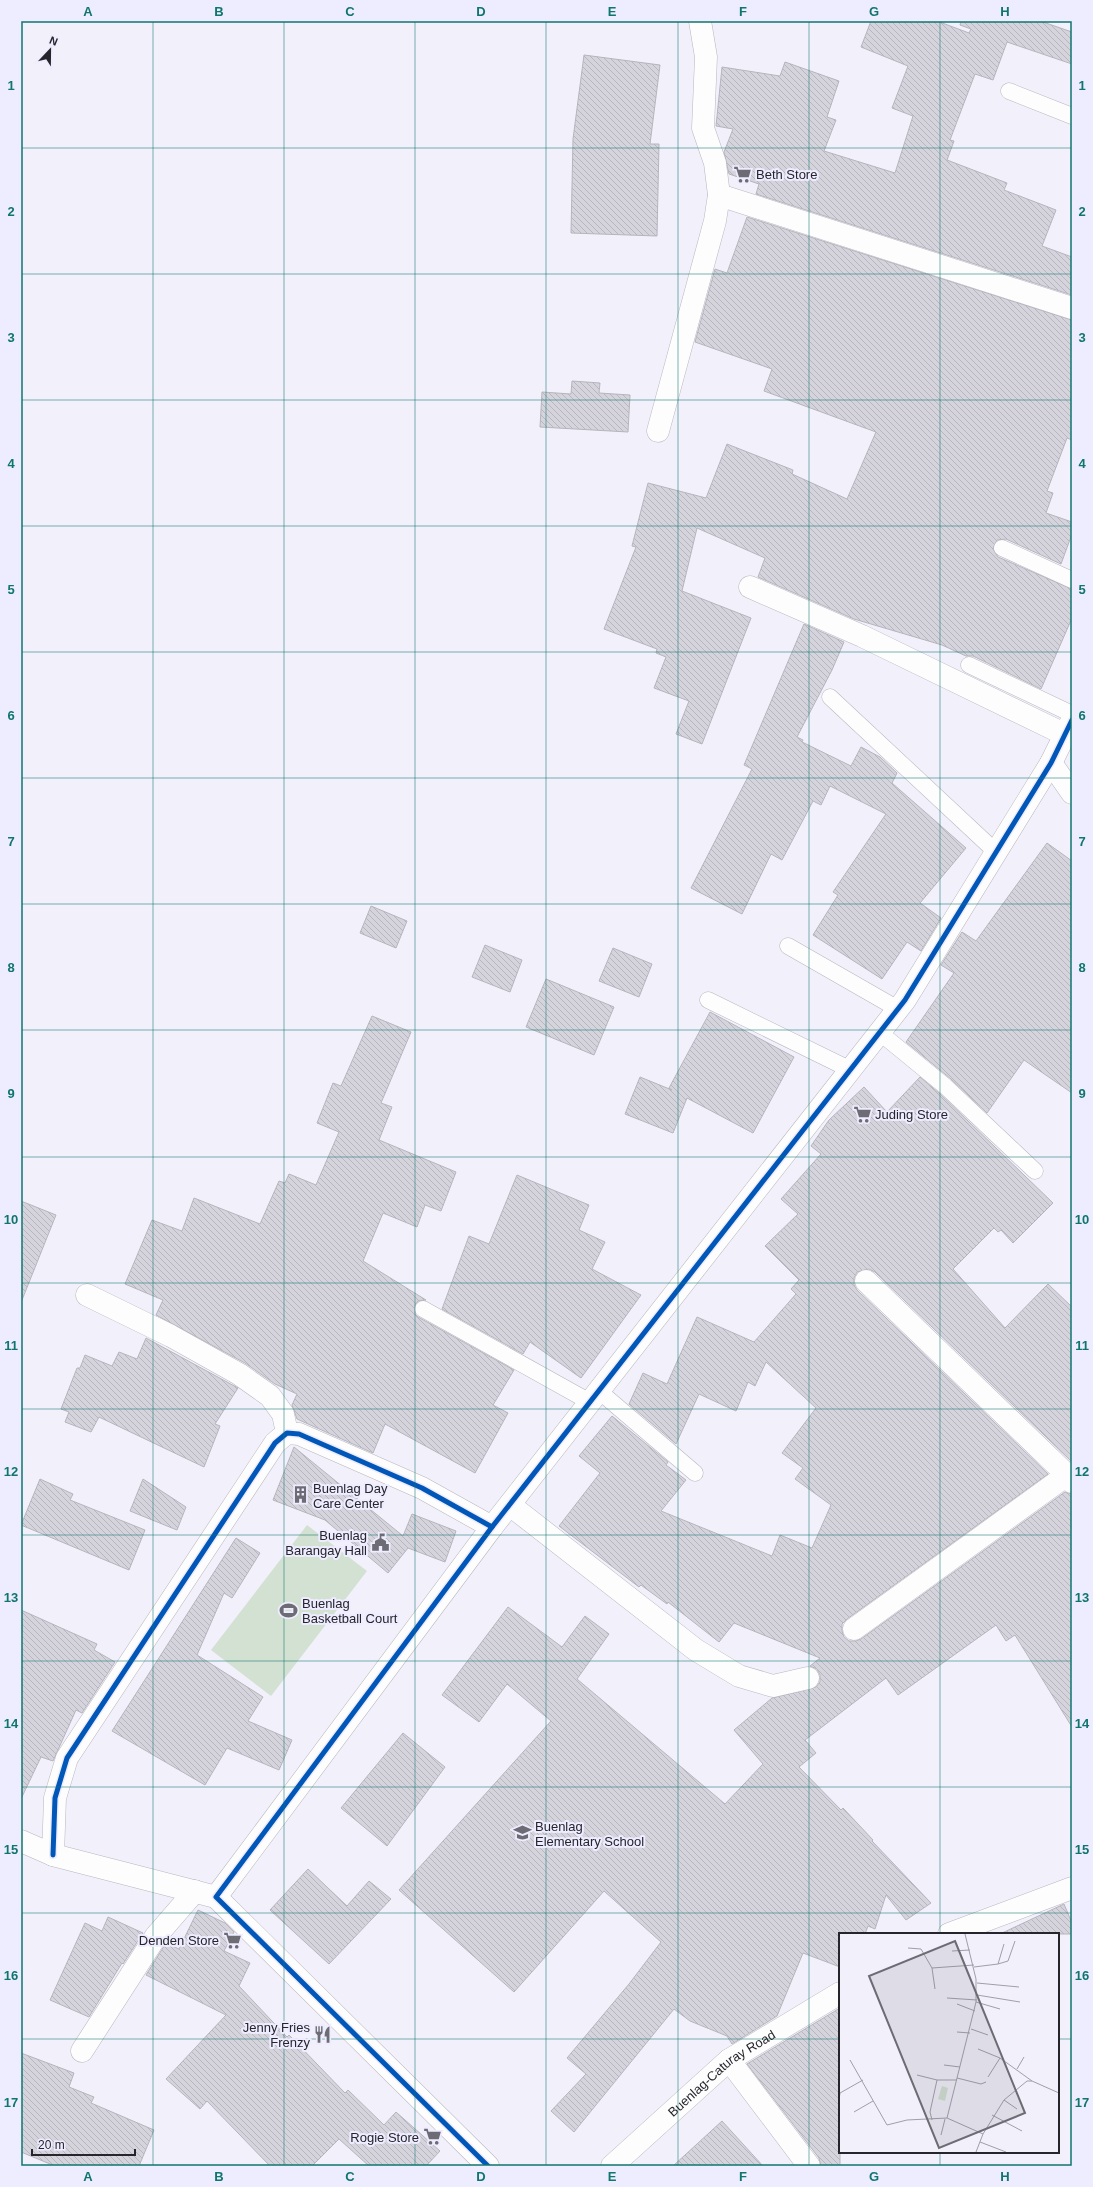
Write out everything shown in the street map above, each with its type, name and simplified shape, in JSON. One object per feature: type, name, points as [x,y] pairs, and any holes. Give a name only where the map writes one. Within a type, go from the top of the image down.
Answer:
[{"type":"street","points":[[658,431],[715,221],[719,195],[715,164],[703,128],[706,57],[700,21]]},
{"type":"street","points":[[719,195],[1072,308]]},
{"type":"street","points":[[216,1897],[492,1527],[849,1069],[898,1009],[1051,763],[1069,723],[750,588]]},
{"type":"street","points":[[1051,763],[1072,793]]},
{"type":"street","points":[[854,1629],[1069,1478],[866,1281]]},
{"type":"street","points":[[87,1295],[171,1336],[239,1374],[270,1396],[283,1414],[287,1433]]},
{"type":"street","points":[[53,1855],[55,1798],[68,1758],[275,1443],[287,1433],[299,1434],[422,1488],[492,1527]]},
{"type":"street","points":[[510,1505],[696,1650],[739,1676],[773,1686],[808,1678]]},
{"type":"street","points":[[21,1841],[53,1855],[216,1897],[488,2166]]},
{"type":"street","points":[[952,1933],[1072,1888]]},
{"type":"street","points":[[82,2051],[156,1936],[195,1892]]},
{"type":"street","name":"Buenlag-Caturay Road","points":[[612,2166],[728,2060],[839,1994]]},
{"type":"street","points":[[728,2060],[809,2166]]},
{"type":"lane","points":[[1009,91],[1072,116]]},
{"type":"lane","points":[[1002,548],[1072,580]]},
{"type":"lane","points":[[969,665],[1069,723]]},
{"type":"lane","points":[[830,697],[996,852]]},
{"type":"lane","points":[[788,946],[898,1009]]},
{"type":"lane","points":[[708,1000],[849,1069]]},
{"type":"lane","points":[[879,1032],[945,1086],[1035,1171]]},
{"type":"lane","points":[[423,1309],[594,1396],[694,1473]]},
{"type":"green space","name":"Buenlag Basketball Court","points":[[307,1525],[367,1571],[271,1696],[211,1650]]},
{"type":"building","points":[[871,21],[937,21],[969,33],[971,29],[960,25],[961,21],[1040,21],[1072,32],[1072,64],[1007,42],[993,80],[975,74],[950,140],[954,141],[947,160],[1007,183],[1004,190],[1056,210],[1042,246],[1072,257],[1072,295],[756,194],[759,184],[729,174],[724,152],[733,129],[716,126],[722,67],[780,76],[785,62],[839,81],[827,117],[836,120],[824,151],[895,173],[913,116],[892,108],[908,66],[861,47]]},
{"type":"building","points":[[584,55],[660,65],[650,144],[659,144],[657,236],[571,233],[573,139]]},
{"type":"building","points":[[747,217],[1072,320],[1072,440],[1067,438],[1047,491],[1053,493],[1046,513],[1072,522],[1072,534],[1061,564],[1006,539],[997,540],[993,549],[998,557],[1072,589],[1072,618],[1041,689],[973,656],[966,656],[942,645],[854,619],[758,577],[765,558],[697,528],[682,591],[751,618],[702,744],[676,734],[689,701],[654,688],[666,657],[656,653],[657,649],[604,629],[636,547],[632,546],[648,483],[706,498],[727,444],[793,470],[792,474],[847,499],[876,432],[764,391],[772,369],[695,342],[715,269],[727,273]]},
{"type":"building","points":[[572,381],[600,383],[599,393],[630,395],[628,432],[540,427],[542,392],[571,394]]},
{"type":"building","points":[[804,624],[844,642],[832,670],[797,737],[803,740],[802,742],[851,766],[861,747],[880,757],[897,773],[892,783],[966,848],[920,903],[941,918],[921,951],[907,942],[882,979],[813,935],[838,895],[833,892],[886,814],[830,786],[821,805],[813,801],[782,860],[771,854],[742,914],[691,888],[752,769],[744,765]]},
{"type":"building","points":[[1047,843],[1072,861],[1072,1093],[1024,1060],[987,1113],[951,1079],[906,1042],[954,973],[941,965],[962,932],[976,941]]},
{"type":"building","points":[[371,906],[407,921],[396,948],[360,933]]},
{"type":"building","points":[[485,945],[522,960],[510,992],[472,977]]},
{"type":"building","points":[[613,948],[652,964],[639,997],[599,981]]},
{"type":"building","points":[[546,979],[614,1007],[594,1055],[526,1027]]},
{"type":"building","points":[[710,1012],[794,1057],[753,1133],[687,1098],[673,1133],[625,1114],[640,1077],[672,1090],[669,1088]]},
{"type":"building","points":[[372,1016],[411,1032],[381,1103],[392,1107],[379,1140],[456,1172],[441,1211],[425,1205],[417,1227],[383,1213],[363,1261],[426,1300],[418,1301],[415,1305],[415,1314],[418,1317],[514,1370],[493,1405],[508,1413],[475,1473],[385,1424],[373,1453],[297,1419],[292,1405],[297,1394],[275,1384],[245,1363],[156,1315],[163,1300],[125,1284],[152,1220],[182,1231],[194,1198],[260,1224],[279,1181],[285,1183],[289,1174],[316,1185],[339,1132],[317,1123],[333,1083],[341,1086]]},
{"type":"building","points":[[920,1077],[939,1093],[1053,1203],[1013,1243],[1001,1230],[998,1232],[994,1228],[953,1269],[1005,1328],[1048,1284],[1072,1307],[1072,1462],[875,1272],[869,1269],[857,1272],[854,1278],[854,1285],[857,1290],[1048,1474],[847,1619],[842,1624],[842,1631],[844,1637],[849,1641],[861,1639],[1065,1492],[1072,1494],[1072,1727],[1015,1635],[1006,1641],[996,1625],[898,1695],[886,1678],[805,1740],[816,1753],[799,1767],[841,1810],[843,1808],[931,1903],[906,1920],[886,1895],[875,1929],[868,1926],[865,1933],[839,1933],[839,1967],[803,1953],[777,2016],[732,2044],[727,2036],[690,2021],[674,2009],[574,2132],[551,2111],[586,2074],[567,2058],[629,1984],[661,1942],[604,1891],[514,1992],[399,1890],[551,1721],[507,1684],[479,1722],[442,1695],[508,1607],[562,1647],[585,1616],[609,1634],[577,1679],[725,1804],[763,1764],[734,1730],[772,1698],[816,1687],[820,1682],[820,1675],[817,1669],[810,1666],[820,1658],[734,1623],[719,1642],[668,1602],[667,1604],[641,1585],[639,1587],[559,1526],[600,1473],[579,1456],[612,1416],[668,1462],[666,1465],[686,1480],[661,1511],[772,1556],[780,1535],[812,1548],[831,1505],[795,1479],[803,1468],[782,1453],[816,1408],[766,1362],[755,1386],[748,1382],[736,1411],[699,1394],[676,1444],[629,1404],[643,1373],[667,1384],[697,1317],[754,1342],[796,1294],[791,1289],[799,1280],[765,1246],[798,1214],[781,1199],[821,1154],[811,1146],[829,1120],[864,1087],[887,1112]]},
{"type":"building","points":[[517,1175],[589,1205],[579,1230],[605,1242],[592,1269],[641,1295],[581,1378],[530,1342],[523,1354],[442,1309],[469,1236],[489,1244]]},
{"type":"building","points":[[21,1201],[56,1215],[22,1300],[21,1299]]},
{"type":"building","points":[[146,1338],[238,1388],[215,1424],[220,1426],[204,1467],[99,1417],[91,1432],[65,1422],[69,1412],[61,1409],[77,1368],[80,1368],[85,1355],[112,1366],[119,1352],[137,1359]]},
{"type":"building","points":[[294,1447],[403,1536],[412,1514],[456,1531],[445,1562],[408,1548],[388,1573],[325,1520],[273,1500]]},
{"type":"building","points":[[40,1479],[73,1494],[70,1500],[145,1530],[129,1570],[21,1525]]},
{"type":"building","points":[[143,1479],[186,1507],[177,1530],[130,1511]]},
{"type":"building","points":[[236,1538],[260,1553],[232,1598],[224,1593],[197,1655],[263,1697],[248,1721],[292,1740],[279,1770],[227,1748],[205,1785],[112,1731]]},
{"type":"building","points":[[21,1610],[97,1644],[94,1650],[115,1662],[82,1713],[76,1710],[53,1761],[41,1757],[21,1799]]},
{"type":"building","points":[[403,1733],[445,1767],[387,1846],[341,1808]]},
{"type":"building","points":[[308,1869],[347,1906],[369,1881],[391,1899],[329,1964],[270,1910]]},
{"type":"building","points":[[1064,1904],[1072,1923],[1072,1934],[1002,1933]]},
{"type":"building","points":[[198,1910],[225,1923],[234,1932],[224,1951],[250,1963],[239,1986],[287,2037],[289,2035],[345,2093],[348,2090],[384,2125],[396,2112],[440,2151],[426,2166],[369,2166],[339,2139],[312,2166],[270,2166],[207,2101],[200,2109],[166,2079],[226,2015],[146,1975],[166,1943],[179,1949]]},
{"type":"building","points":[[108,1917],[143,1933],[123,1964],[122,1963],[89,2017],[50,2000],[85,1923],[102,1931]]},
{"type":"building","points":[[839,2009],[840,2166],[821,2166],[819,2158],[747,2064]]},
{"type":"building","points":[[21,2053],[74,2073],[69,2087],[94,2097],[91,2103],[154,2130],[139,2166],[55,2166],[21,2152]]},
{"type":"building","points":[[722,2121],[763,2166],[673,2166]]},
{"type":"cycle path","points":[[488,2166],[216,1897],[492,1527],[905,1000],[1051,763],[1072,720]]},
{"type":"cycle path","points":[[53,1855],[55,1798],[67,1758],[275,1443],[287,1433],[299,1434],[422,1488],[492,1527]]},
{"type":"place","name":"Beth Store","points":[[743,174]]},
{"type":"place","name":"Juding Store","points":[[862,1114]]},
{"type":"place","name":"Buenlag Day Care Center","points":[[300,1495]]},
{"type":"place","name":"Buenlag Barangay Hall","points":[[380,1542]]},
{"type":"place","name":"Buenlag Basketball Court","points":[[289,1610]]},
{"type":"place","name":"Buenlag Elementary School","points":[[522,1833]]},
{"type":"place","name":"Denden Store","points":[[232,1940]]},
{"type":"place","name":"Jenny Fries Frenzy","points":[[323,2034]]},
{"type":"place","name":"Rogie Store","points":[[432,2137]]}]
